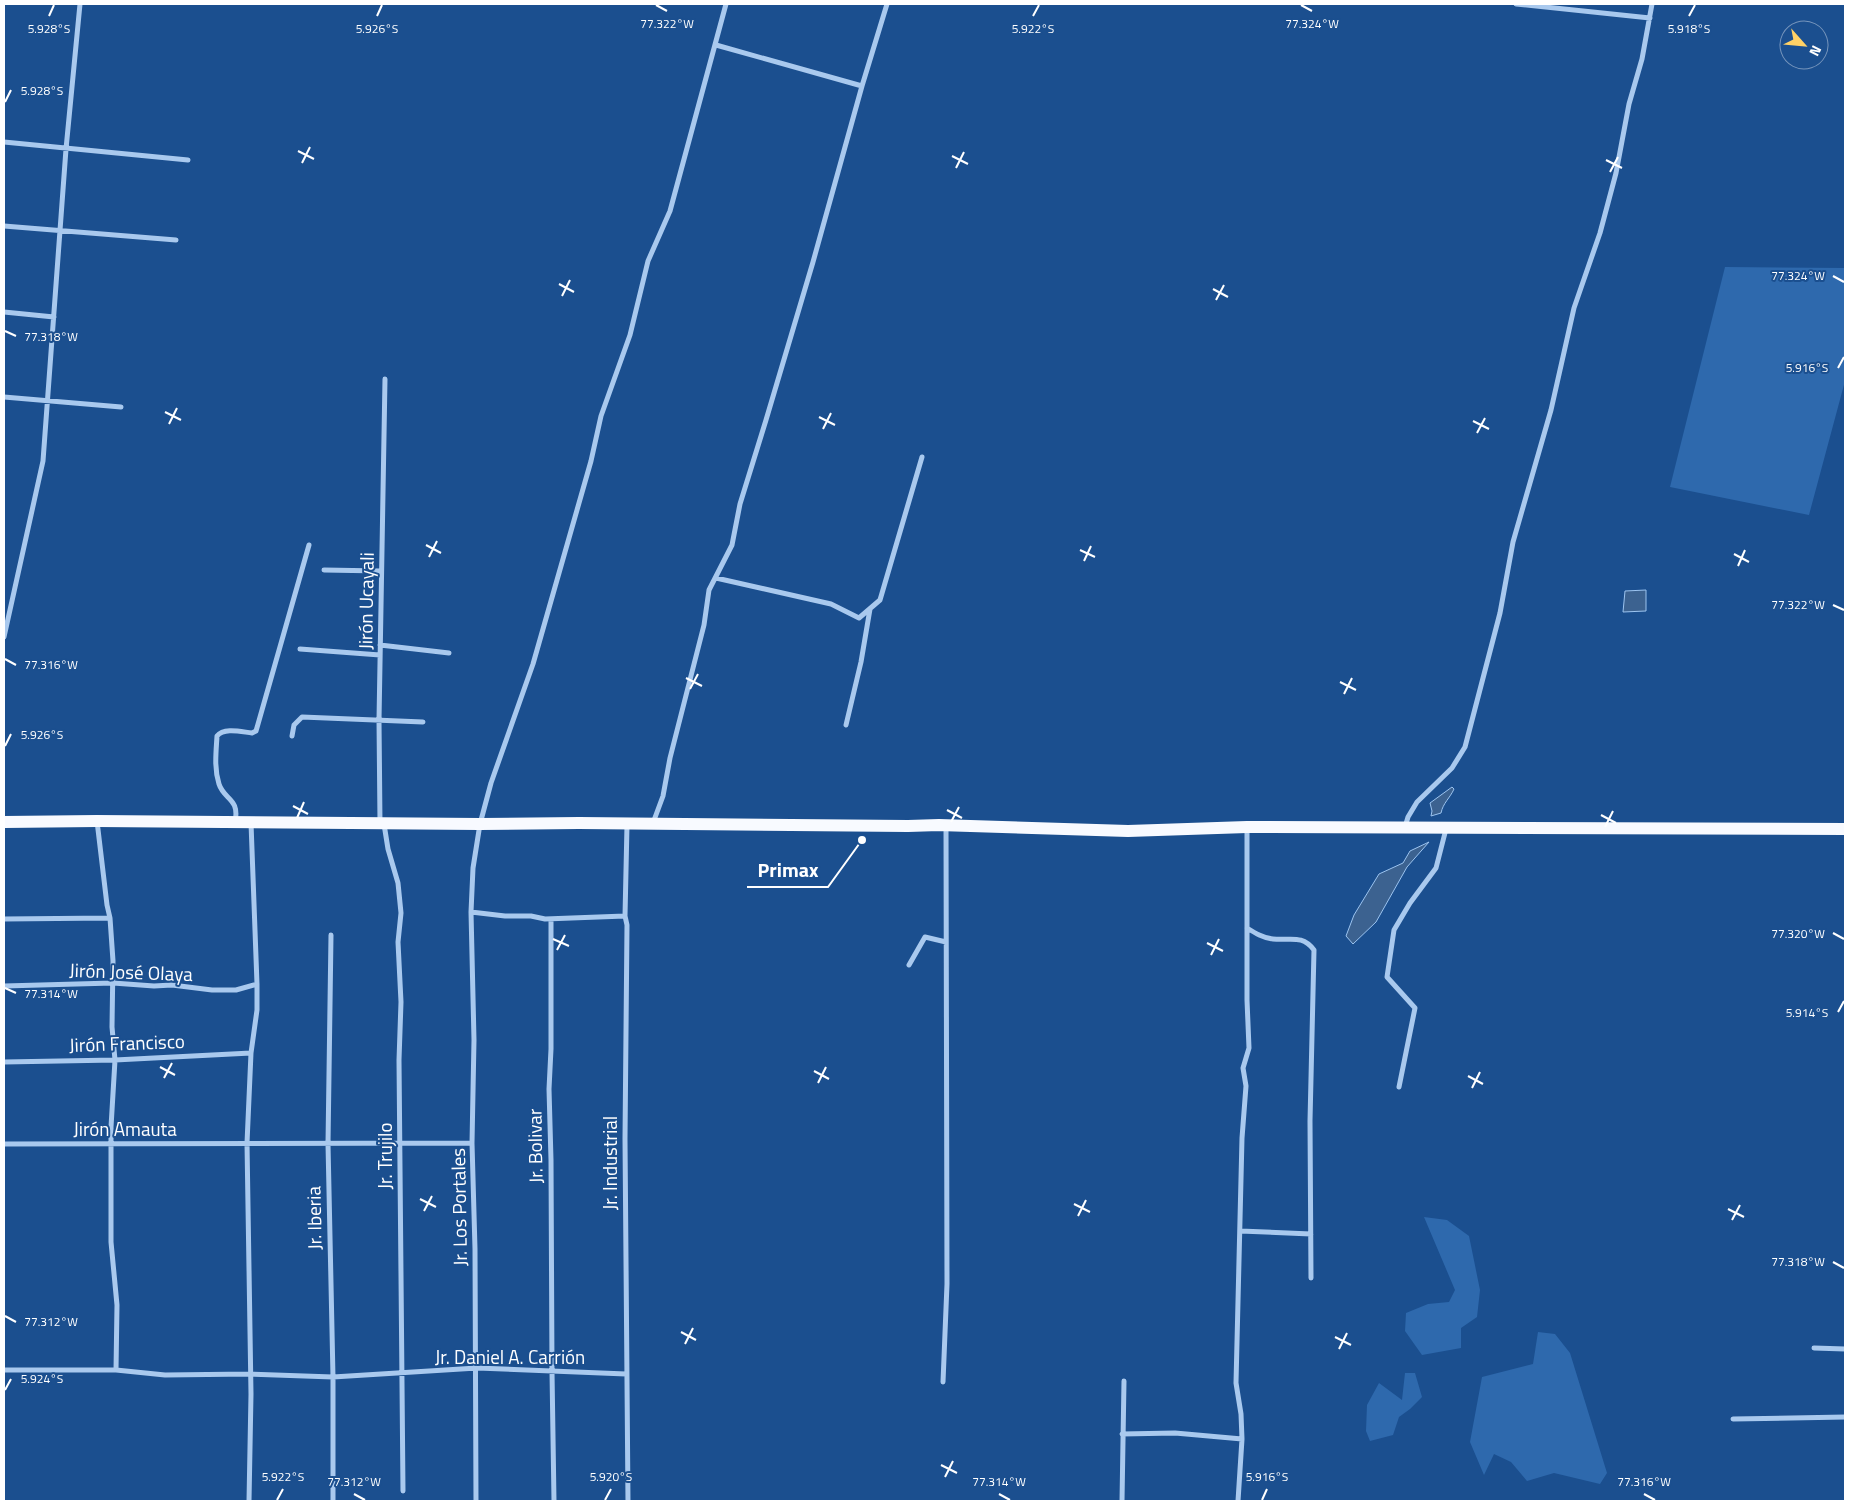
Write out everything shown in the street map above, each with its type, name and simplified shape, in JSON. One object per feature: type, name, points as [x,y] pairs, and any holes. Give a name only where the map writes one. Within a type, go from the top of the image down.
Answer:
[{"type":"highway","points":[[4,822],[763,826],[946,825],[1137,832],[1246,827],[1845,829]]},
{"type":"street","points":[[4,636],[43,461],[66,149],[80,4]]},
{"type":"street","name":"Jr. Los Portales","points":[[476,1501],[476,1249],[472,1143],[474,1040],[471,912],[473,868],[480,824],[491,783],[533,664],[588,470],[600,416],[630,335],[648,261],[670,211],[726,4]]},
{"type":"street","points":[[653,824],[663,796],[670,758],[704,626],[709,590],[732,545],[740,504],[813,262],[887,4]]},
{"type":"street","points":[[1516,4],[1650,18]]},
{"type":"street","points":[[1405,828],[1408,817],[1417,802],[1452,768],[1465,747],[1500,613],[1513,542],[1551,410],[1574,308],[1600,233],[1616,173],[1629,104],[1642,60],[1652,4]]},
{"type":"street","points":[[716,45],[862,86]]},
{"type":"street","points":[[4,142],[188,160]]},
{"type":"street","points":[[4,226],[60,229],[176,240]]},
{"type":"street","points":[[4,312],[54,317]]},
{"type":"street","name":"Jirón Ucayali","points":[[382,823],[379,720],[385,379]]},
{"type":"street","points":[[4,397],[121,407]]},
{"type":"street","points":[[716,578],[831,604],[859,618],[880,600],[922,457]]},
{"type":"street","points":[[235,822],[237,814],[234,805],[220,787],[215,772],[217,736],[220,732],[225,731],[252,733],[256,731],[309,545]]},
{"type":"street","points":[[324,570],[381,571]]},
{"type":"street","points":[[846,726],[861,662],[870,609]]},
{"type":"street","points":[[380,645],[449,653]]},
{"type":"street","points":[[300,649],[380,655]]},
{"type":"street","points":[[292,736],[294,725],[302,717],[423,722]]},
{"type":"street","points":[[96,821],[106,906],[110,918],[113,984],[112,1027],[115,1060],[111,1144],[111,1242],[117,1305],[116,1370]]},
{"type":"street","points":[[248,1501],[250,1374],[247,1143],[251,1053],[257,1010],[251,822]]},
{"type":"street","name":"Jr. Trujilo","points":[[382,823],[398,883],[401,913],[398,942],[403,1491]]},
{"type":"street","name":"Jr. Industrial","points":[[626,824],[625,916],[628,925],[625,1138],[628,1501]]},
{"type":"street","points":[[943,1382],[947,1284],[946,825]]},
{"type":"street","points":[[1238,1501],[1242,1439],[1241,1414],[1236,1383],[1242,1119],[1246,1086],[1243,1068],[1249,1048],[1246,827]]},
{"type":"street","points":[[1399,1088],[1415,1008],[1387,977],[1394,930],[1410,903],[1436,868],[1446,829]]},
{"type":"street","points":[[471,912],[551,919],[625,916]]},
{"type":"street","points":[[4,918],[110,918]]},
{"type":"street","name":"Jr. Bolivar","points":[[551,919],[551,1049],[548,1089],[551,1160],[554,1501]]},
{"type":"street","points":[[1247,928],[1257,935],[1272,939],[1308,942],[1314,950],[1310,1052],[1311,1278]]},
{"type":"street","name":"Jr. Iberia","points":[[331,935],[328,1144],[333,1377],[333,1501]]},
{"type":"street","points":[[909,964],[925,935],[946,942]]},
{"type":"street","name":"Jirón José Olaya","points":[[4,986],[172,985],[212,990],[236,990],[257,984]]},
{"type":"street","name":"Jirón Francisco","points":[[4,1062],[115,1060],[251,1053]]},
{"type":"street","name":"Jirón Amauta","points":[[4,1144],[472,1143]]},
{"type":"street","points":[[1240,1231],[1311,1234]]},
{"type":"street","points":[[1814,1348],[1845,1349]]},
{"type":"street","name":"Jr. Daniel A. Carrión","points":[[4,1370],[116,1370],[165,1375],[250,1374],[333,1377],[477,1368],[626,1374]]},
{"type":"street","points":[[1122,1501],[1124,1382]]},
{"type":"street","points":[[1733,1419],[1845,1417]]},
{"type":"street","points":[[1122,1434],[1175,1433],[1242,1439]]},
{"type":"shaded area","points":[[1725,267],[1845,268],[1845,381],[1809,515],[1670,487]]},
{"type":"shaded area","points":[[1646,590],[1646,611],[1623,612],[1625,591]]},
{"type":"shaded area","points":[[1452,787],[1454,789],[1443,806],[1441,813],[1431,816],[1430,803]]},
{"type":"shaded area","points":[[1429,842],[1407,867],[1376,922],[1353,944],[1346,936],[1354,915],[1379,874],[1403,863],[1410,851]]},
{"type":"shaded area","points":[[1424,1217],[1447,1220],[1469,1236],[1480,1290],[1477,1317],[1461,1328],[1461,1348],[1422,1355],[1405,1331],[1406,1313],[1428,1304],[1449,1302],[1455,1290]]},
{"type":"shaded area","points":[[1538,1332],[1555,1334],[1570,1353],[1607,1473],[1600,1484],[1554,1473],[1527,1481],[1511,1462],[1494,1454],[1484,1475],[1470,1442],[1482,1377],[1533,1364]]},
{"type":"shaded area","points":[[1405,1373],[1415,1373],[1422,1397],[1399,1417],[1393,1435],[1370,1441],[1366,1431],[1367,1405],[1379,1383],[1402,1400]]},
{"type":"place","name":"Primax","points":[[862,840]]}]
